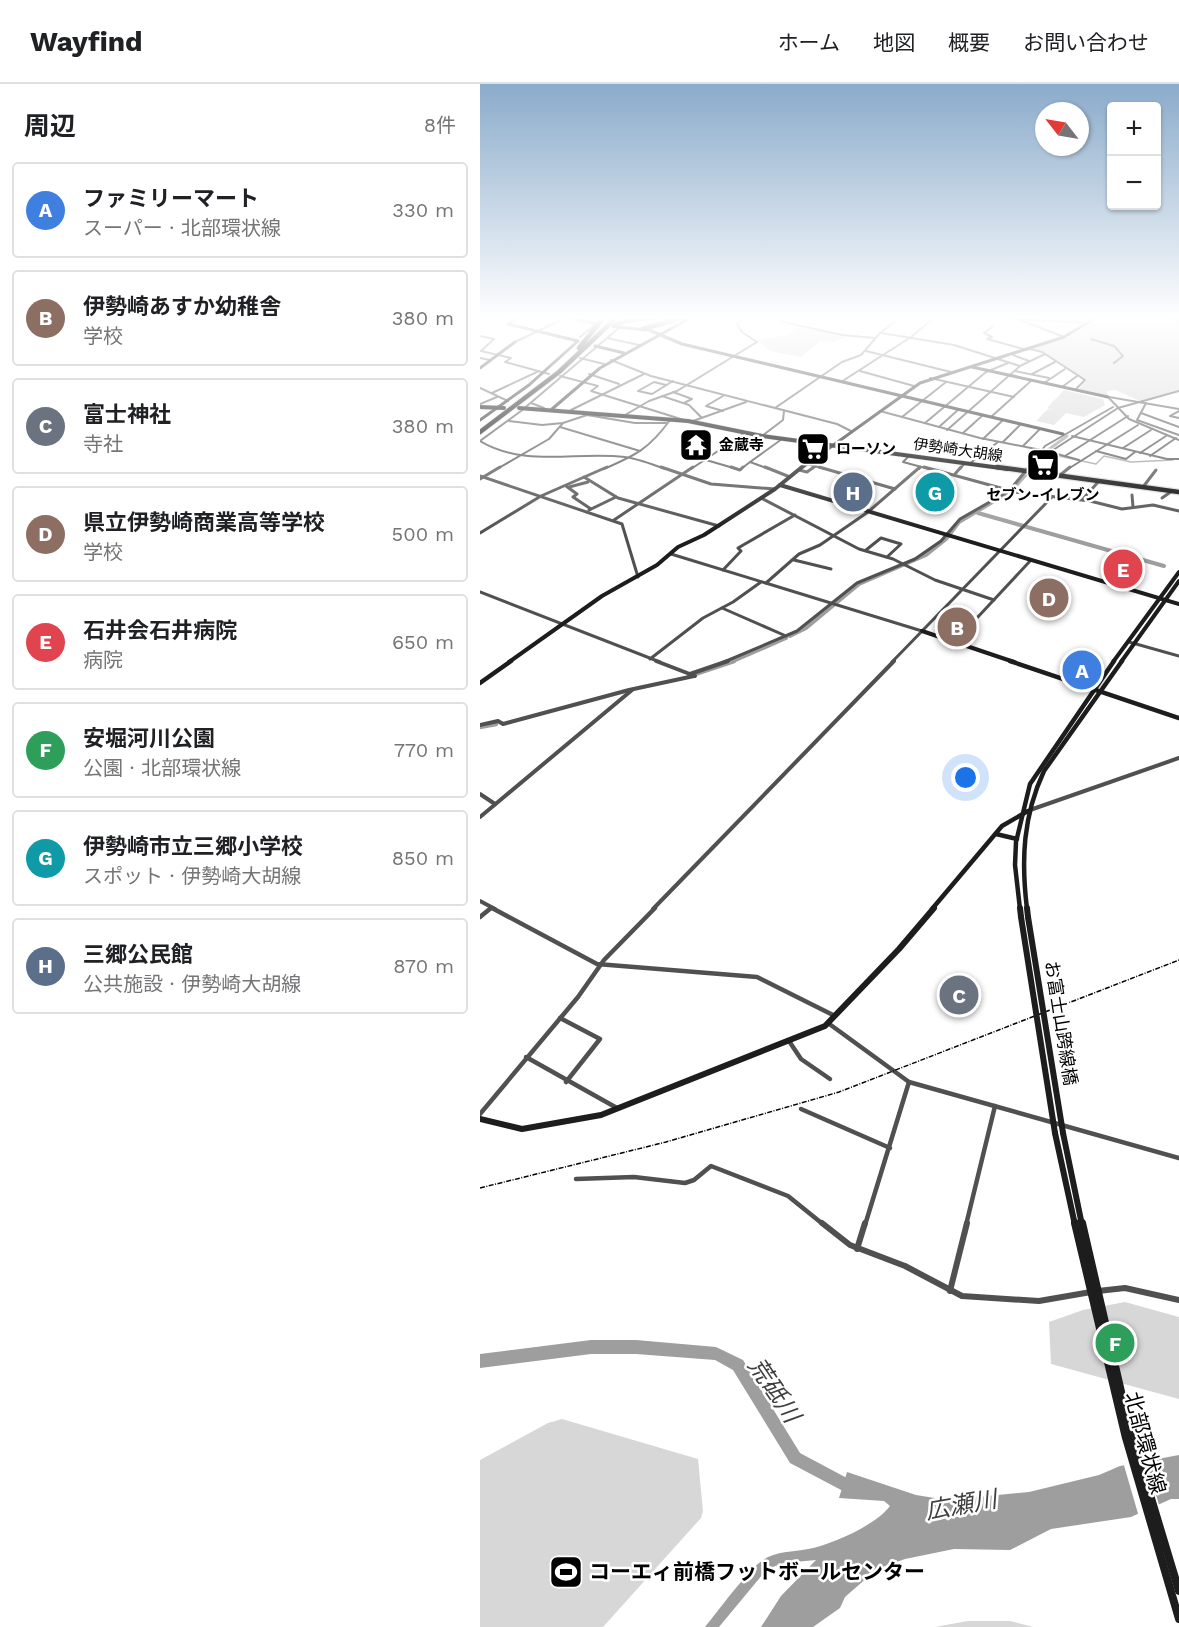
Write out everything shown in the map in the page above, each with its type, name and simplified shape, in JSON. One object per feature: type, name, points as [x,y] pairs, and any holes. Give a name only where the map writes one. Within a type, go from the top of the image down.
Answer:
[{"type":"highway","points":[[480,430],[529,389]]},
{"type":"highway","points":[[480,430],[538,389]]},
{"type":"main road","points":[[480,406],[504,408]]},
{"type":"main road","name":"伊勢崎大胡線","points":[[519,408],[571,410],[668,421],[693,421],[782,439],[1179,492]]},
{"type":"street","points":[[482,389],[508,401]]},
{"type":"street","points":[[492,393],[501,389]]},
{"type":"street","points":[[480,420],[523,389]]},
{"type":"street","points":[[546,389],[525,408],[480,441],[494,448],[563,460],[629,458],[711,484],[752,484],[775,489]]},
{"type":"street","points":[[552,409],[572,389]]},
{"type":"street","points":[[593,389],[591,390],[599,394],[637,407],[684,420]]},
{"type":"street","points":[[571,410],[609,389]]},
{"type":"street","points":[[640,389],[638,390],[652,394],[660,389]]},
{"type":"street","points":[[625,415],[637,407],[677,389]]},
{"type":"street","points":[[702,389],[837,424],[851,431]]},
{"type":"street","points":[[774,408],[802,389]]},
{"type":"street","points":[[871,389],[1150,456],[1179,459]]},
{"type":"street","points":[[480,682],[602,596],[638,576],[685,543],[718,526],[775,489],[830,445],[910,389]]},
{"type":"street","points":[[902,417],[938,389]]},
{"type":"street","points":[[924,423],[965,389]]},
{"type":"street","points":[[980,389],[1014,397]]},
{"type":"street","points":[[947,430],[994,389]]},
{"type":"street","points":[[992,417],[1022,389]]},
{"type":"street","points":[[1071,389],[1179,410]]},
{"type":"street","points":[[657,391],[668,393]]},
{"type":"street","points":[[480,725],[498,721],[503,724],[691,674],[786,636],[802,627],[856,583],[903,565],[932,548],[949,535],[958,520],[1009,491],[1042,453],[1041,450],[1063,434],[1115,408],[1179,391]]},
{"type":"street","points":[[672,392],[692,399],[684,403]]},
{"type":"street","points":[[1108,392],[1115,408],[1138,425],[1166,436],[1178,438]]},
{"type":"street","points":[[662,396],[684,403],[700,417]]},
{"type":"street","points":[[723,411],[706,406],[724,396]]},
{"type":"street","points":[[480,406],[498,397]]},
{"type":"street","points":[[693,421],[747,401]]},
{"type":"street","points":[[530,403],[544,408]]},
{"type":"street","points":[[1146,403],[1137,420],[1178,438]]},
{"type":"street","points":[[1079,460],[1050,452],[1115,408]]},
{"type":"street","points":[[938,427],[959,409]]},
{"type":"street","points":[[1179,410],[1170,416],[1179,418]]},
{"type":"street","points":[[576,418],[583,411]]},
{"type":"street","points":[[762,436],[783,420],[784,411]]},
{"type":"street","points":[[879,411],[983,439],[1041,450]]},
{"type":"street","points":[[1141,413],[1179,426]]},
{"type":"street","points":[[508,421],[563,423],[587,415],[637,424],[668,421]]},
{"type":"street","points":[[963,434],[983,415]]},
{"type":"street","points":[[1065,457],[1128,416]]},
{"type":"street","points":[[983,439],[1003,420]]},
{"type":"street","points":[[480,533],[541,496],[641,451],[655,441],[668,421]]},
{"type":"street","points":[[481,478],[550,438],[563,423]]},
{"type":"street","points":[[955,474],[1022,424]]},
{"type":"street","points":[[1059,476],[1079,460],[1138,425]]},
{"type":"street","points":[[560,427],[641,451]]},
{"type":"street","points":[[1022,446],[1040,429]]},
{"type":"street","points":[[1122,449],[1151,430]]},
{"type":"street","points":[[614,521],[745,433]]},
{"type":"street","points":[[1095,451],[1126,459],[1166,436]]},
{"type":"street","points":[[1150,456],[1178,438]]},
{"type":"street","points":[[705,460],[740,470],[782,439]]},
{"type":"street","points":[[1172,459],[1179,454]]},
{"type":"street","points":[[909,456],[903,462],[955,474],[1009,491]]},
{"type":"street","points":[[750,462],[790,477]]},
{"type":"street","points":[[807,464],[896,489]]},
{"type":"street","points":[[799,470],[808,472],[816,466]]},
{"type":"street","points":[[650,659],[703,618],[764,582],[799,554],[820,546],[869,511],[921,467]]},
{"type":"street","points":[[1143,487],[1156,470]]},
{"type":"street","points":[[584,477],[588,482],[616,497],[718,526]]},
{"type":"street","points":[[481,478],[541,496],[622,525],[638,576]]},
{"type":"street","points":[[1083,500],[1099,481]]},
{"type":"street","points":[[567,486],[588,482]]},
{"type":"street","points":[[780,485],[1179,604]]},
{"type":"street","points":[[567,486],[577,494],[573,497],[591,509]]},
{"type":"street","points":[[1162,498],[1172,491]]},
{"type":"street","points":[[1014,492],[1083,500],[1122,508],[1155,505],[1179,511]]},
{"type":"street","points":[[1132,495],[1133,507]]},
{"type":"street","points":[[586,512],[616,497]]},
{"type":"street","points":[[480,1114],[601,965],[1052,497]]},
{"type":"street","points":[[761,498],[796,515],[832,537],[887,557],[962,590],[993,600]]},
{"type":"street","points":[[723,570],[741,551],[738,548],[796,515]]},
{"type":"street","points":[[866,551],[880,538],[901,544],[887,557]]},
{"type":"street","points":[[671,554],[922,631],[1179,718]]},
{"type":"street","points":[[794,560],[831,569]]},
{"type":"street","points":[[976,619],[1031,560]]},
{"type":"street","points":[[1025,917],[1015,865],[1017,839],[1025,813],[1044,771],[1097,689],[1163,599],[1179,572]]},
{"type":"street","points":[[1163,599],[1179,581]]},
{"type":"street","points":[[480,592],[691,674]]},
{"type":"street","points":[[722,608],[786,636]]},
{"type":"street","points":[[1132,643],[1179,656]]},
{"type":"street","points":[[480,817],[632,690]]},
{"type":"street","points":[[480,1119],[522,1129],[539,1128],[601,1115],[828,1023],[897,951],[1002,826],[1025,813],[1179,758]]},
{"type":"street","points":[[480,794],[495,804]]},
{"type":"street","points":[[1025,813],[1022,856],[1025,917]]},
{"type":"street","points":[[996,834],[1009,835],[1017,839]]},
{"type":"street","points":[[480,902],[601,965],[674,968],[757,978],[835,1016]]},
{"type":"street","points":[[480,917],[491,908]]},
{"type":"street","name":"お富士山跨線橋","points":[[1025,917],[1059,1133]]},
{"type":"street","points":[[560,1018],[600,1039],[566,1082]]},
{"type":"street","points":[[828,1023],[909,1082],[1179,1158]]},
{"type":"street","points":[[789,1040],[801,1059],[830,1079]]},
{"type":"street","points":[[526,1057],[566,1082],[618,1108]]},
{"type":"street","points":[[857,1249],[909,1082]]},
{"type":"street","points":[[950,1291],[995,1106]]},
{"type":"street","points":[[801,1109],[890,1148]]},
{"type":"street","name":"北部環状線","points":[[1059,1133],[1129,1457],[1179,1619]]},
{"type":"street","points":[[576,1179],[627,1177],[685,1183],[694,1180],[711,1166],[729,1175],[788,1196],[857,1249],[905,1266],[950,1291],[971,1298],[1015,1301],[1059,1299],[1094,1296],[1125,1288],[1179,1300]]},
{"type":"street","name":"北部環状線","points":[[1094,1296],[1148,1494],[1179,1591]]},
{"type":"shaded area","points":[[1079,389],[1179,389],[1179,391],[1140,401],[1115,390],[1107,391],[1108,396]]},
{"type":"shaded area","points":[[1064,390],[1103,399],[1105,405],[1084,417],[1066,413],[1054,425],[1036,421],[1048,409],[1054,410],[1047,408]]},
{"type":"shaded area","points":[[1125,1302],[1179,1317],[1179,1399],[1051,1364],[1049,1322],[1083,1310]]},
{"type":"shaded area","name":"コーエィ前橋フットボールセンター","points":[[562,1419],[698,1459],[703,1511],[701,1518],[603,1627],[480,1627],[480,1460],[548,1423]]},
{"type":"shaded area","points":[[968,1621],[1010,1621],[1033,1627],[935,1627]]},
{"type":"water","name":"広瀬川","points":[[1179,1455],[1179,1499],[1171,1499],[1131,1517],[1051,1529],[1010,1550],[954,1549],[905,1559],[877,1569],[845,1597],[840,1608],[813,1627],[761,1627],[781,1596],[816,1560],[784,1563],[767,1569],[719,1627],[705,1627],[741,1581],[763,1560],[779,1553],[818,1547],[840,1539],[875,1520],[890,1506],[884,1501],[839,1498],[847,1472],[916,1495],[947,1500],[1029,1492],[1099,1475],[1120,1466]]},
{"type":"pier","points":[[1145,1458],[1160,1508],[1139,1517],[1123,1462]]},
{"type":"waterway","points":[[1031,469],[1048,450],[1067,436]]},
{"type":"waterway","points":[[1045,453],[1096,464],[1104,456],[1131,462],[1173,460]]},
{"type":"waterway","points":[[1029,471],[1032,467]]},
{"type":"waterway","points":[[790,636],[806,628],[859,584],[926,555],[946,539],[959,522],[1011,491],[1027,473]]},
{"type":"waterway","points":[[978,513],[1164,566]]},
{"type":"waterway","points":[[731,662],[786,638]]},
{"type":"waterway","points":[[689,676],[731,662]]},
{"type":"waterway","points":[[480,727],[496,724]]},
{"type":"waterway","name":"荒砥川","points":[[480,1361],[591,1347],[636,1347],[716,1354],[738,1365],[795,1458],[843,1484],[855,1486]]},
{"type":"railway","points":[[480,1188],[666,1142],[839,1092],[1179,960]]},
{"type":"place","name":"金蔵寺","points":[[696,445]]},
{"type":"place","name":"ローソン","points":[[813,449]]},
{"type":"place","name":"セブン-イレブン","points":[[1043,465]]},
{"type":"place","name":"三郷公民館","points":[[853,492]]},
{"type":"place","name":"伊勢崎市立三郷小学校","points":[[935,492]]},
{"type":"place","name":"石井会石井病院","points":[[1123,569]]},
{"type":"place","name":"県立伊勢崎商業高等学校","points":[[1049,598]]},
{"type":"place","name":"伊勢崎あすか幼稚舎","points":[[957,627]]},
{"type":"place","name":"ファミリーマート","points":[[1082,670]]},
{"type":"place","name":"富士神社","points":[[959,995]]},
{"type":"place","name":"安堀河川公園","points":[[1115,1343]]},
{"type":"place","name":"コーエィ前橋フットボールセンター","points":[[566,1572]]}]
